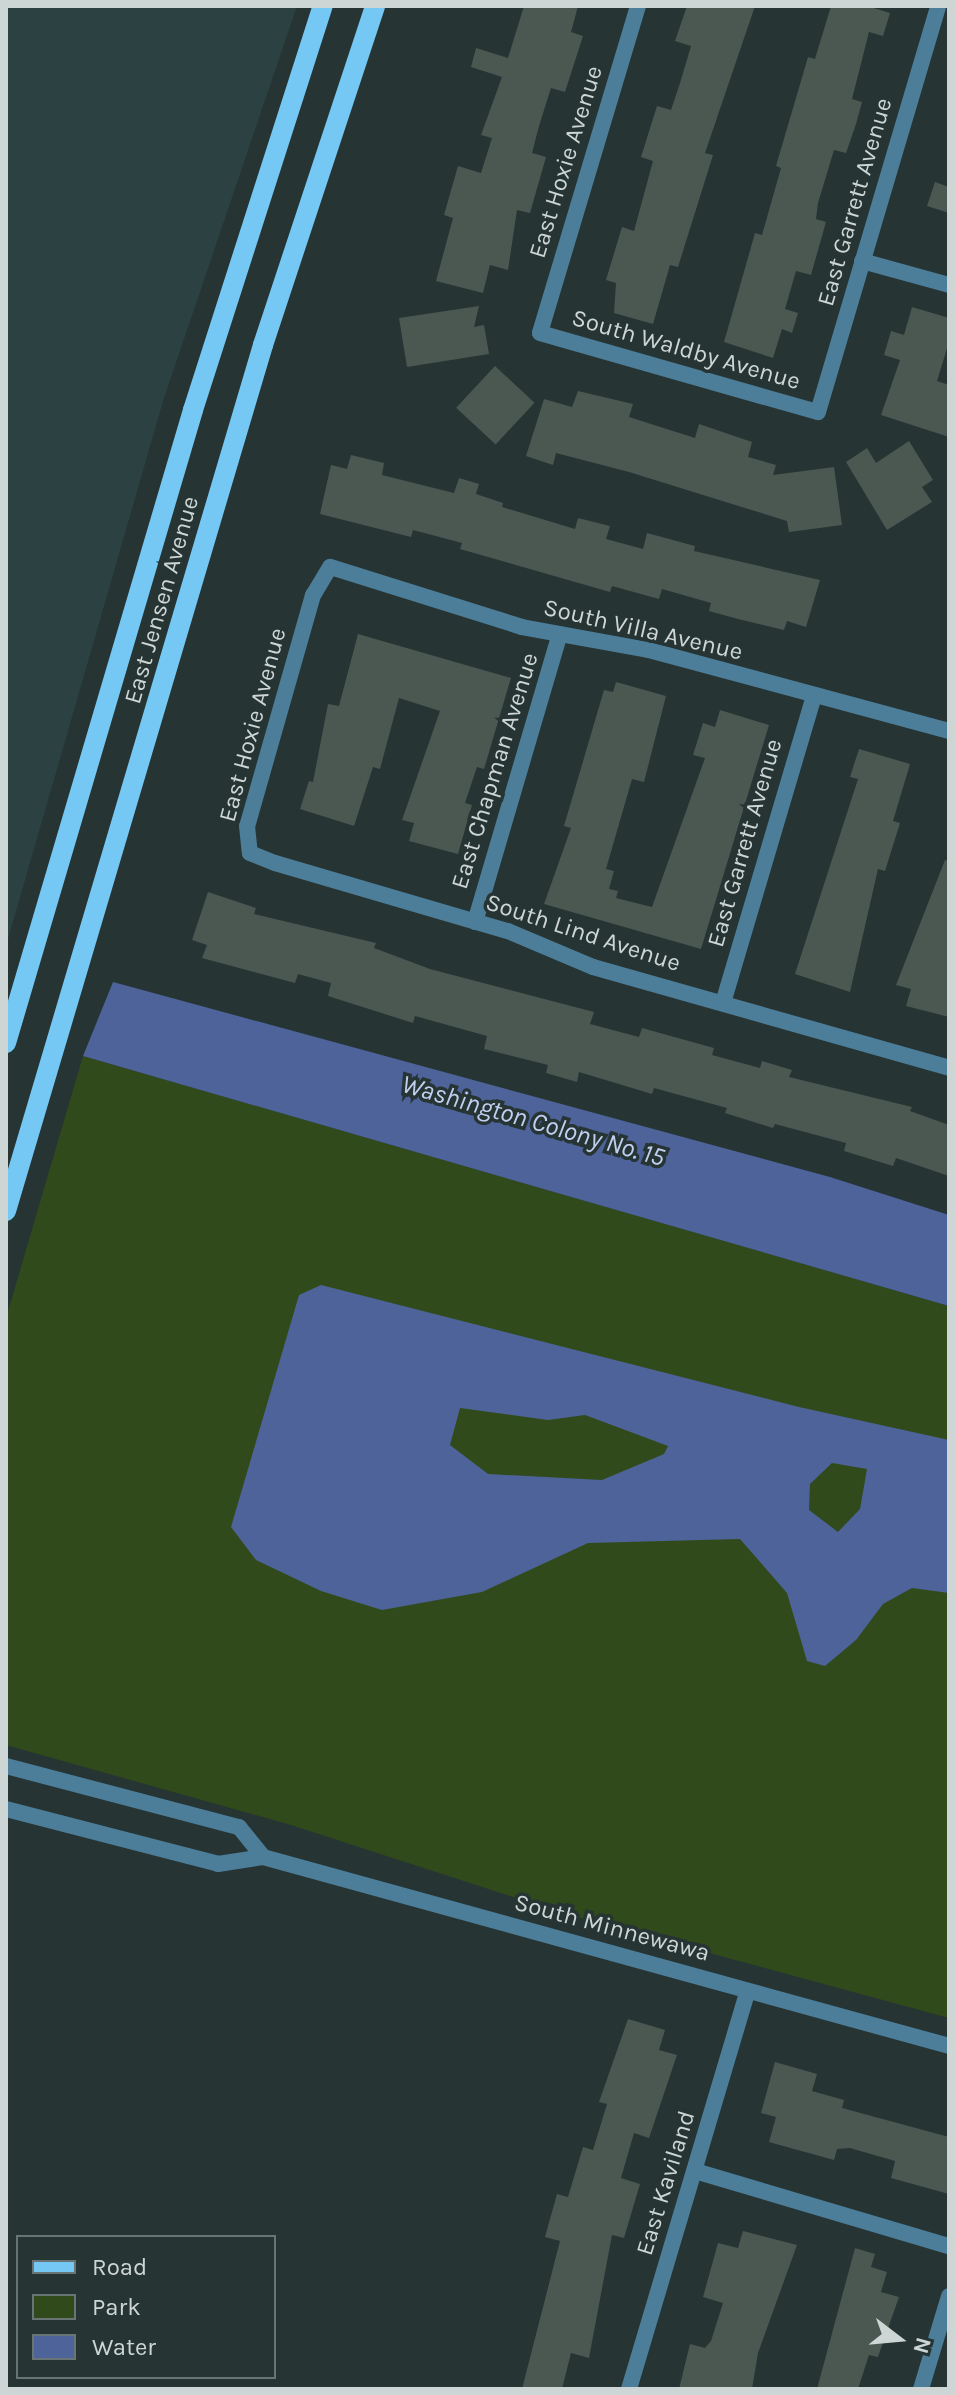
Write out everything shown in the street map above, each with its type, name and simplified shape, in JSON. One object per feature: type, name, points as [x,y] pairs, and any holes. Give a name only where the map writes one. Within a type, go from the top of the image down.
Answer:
[{"type":"main road","name":"East Jensen Avenue","points":[[6,1043],[193,410],[323,6]]},
{"type":"main road","name":"East Jensen Avenue","points":[[6,1211],[263,345],[375,6]]},
{"type":"street","name":"East Hoxie Avenue","points":[[540,333],[638,6]]},
{"type":"street","name":"East Garrett Avenue","points":[[818,412],[938,6]]},
{"type":"street","points":[[862,261],[949,285]]},
{"type":"street","name":"South Waldby Avenue","points":[[540,333],[818,412]]},
{"type":"street","name":"East Hoxie Avenue","points":[[250,853],[247,826],[313,595],[330,567]]},
{"type":"street","name":"South Villa Avenue","points":[[330,567],[522,627],[648,650],[949,731]]},
{"type":"street","name":"East Chapman Avenue","points":[[475,922],[560,634]]},
{"type":"street","name":"East Garrett Avenue","points":[[723,1003],[814,696]]},
{"type":"street","name":"South Lind Avenue","points":[[250,853],[475,922],[593,967],[949,1068]]},
{"type":"street","points":[[6,1766],[239,1827],[263,1857]]},
{"type":"street","name":"South Minnewawa","points":[[6,1809],[218,1864],[263,1857],[949,2046]]},
{"type":"street","name":"East Kaviland","points":[[629,2389],[748,1991]]},
{"type":"street","points":[[695,2171],[949,2246]]},
{"type":"street","points":[[921,2389],[949,2296]]},
{"type":"shaded area","points":[[6,6],[297,6],[164,398],[6,946]]},
{"type":"green space","points":[[83,1056],[949,1306],[949,2018],[566,1914],[291,1825],[6,1745],[6,1318]]},
{"type":"water","name":"Washington Colony No. 15","points":[[113,982],[830,1177],[949,1215],[949,1306],[83,1056]]},
{"type":"water","points":[[321,1285],[799,1407],[949,1440],[949,1593],[912,1588],[883,1604],[856,1640],[825,1666],[807,1661],[787,1593],[740,1539],[588,1543],[482,1592],[382,1610],[321,1591],[256,1560],[231,1527],[299,1295]],"holes":[[[460,1408],[548,1420],[585,1415],[668,1446],[664,1454],[602,1480],[488,1474],[450,1445]],[[832,1463],[867,1469],[860,1509],[838,1532],[809,1510],[810,1484]]]},
{"type":"building","points":[[524,6],[578,6],[571,32],[583,36],[565,92],[551,88],[532,153],[546,157],[530,213],[517,210],[508,270],[490,265],[483,293],[436,281],[453,218],[444,215],[458,166],[481,173],[492,138],[481,135],[502,77],[471,67],[476,48],[508,58]]},
{"type":"building","points":[[687,6],[755,6],[705,153],[713,155],[678,267],[670,265],[653,324],[614,313],[616,283],[606,280],[622,227],[634,231],[653,161],[641,157],[657,106],[671,110],[691,46],[675,41]]},
{"type":"building","points":[[831,6],[867,6],[890,13],[883,36],[869,32],[852,99],[862,102],[856,124],[846,153],[834,150],[818,203],[816,219],[826,222],[811,275],[796,271],[785,309],[798,313],[792,333],[782,329],[773,358],[724,342],[755,233],[762,235],[781,168],[776,166],[808,57],[815,59]]},
{"type":"building","points":[[935,182],[949,187],[949,213],[927,206]]},
{"type":"building","points":[[479,306],[474,327],[484,325],[489,354],[407,367],[399,318]]},
{"type":"building","points":[[912,307],[949,318],[949,342],[937,381],[949,385],[949,437],[881,415],[900,360],[884,355],[891,331],[904,335]]},
{"type":"building","points":[[495,366],[534,403],[496,445],[456,408]]},
{"type":"building","points":[[578,391],[633,404],[629,417],[695,438],[699,424],[752,442],[748,457],[776,465],[773,475],[834,467],[842,525],[789,532],[787,521],[629,472],[556,453],[553,465],[526,456],[544,399],[572,407]]},
{"type":"building","points":[[909,441],[933,480],[922,487],[932,502],[887,530],[846,462],[867,448],[876,463]]},
{"type":"building","points":[[351,455],[384,463],[382,475],[454,493],[459,478],[479,484],[476,494],[503,503],[502,507],[575,529],[578,518],[610,526],[606,539],[643,549],[647,533],[695,546],[694,551],[820,580],[806,627],[787,621],[784,630],[738,619],[709,611],[711,603],[662,589],[659,599],[612,586],[610,592],[460,549],[462,543],[413,530],[411,537],[320,514],[331,465],[347,469]]},
{"type":"building","points":[[358,634],[511,678],[484,769],[477,767],[465,803],[472,805],[458,854],[409,841],[414,823],[402,820],[440,711],[399,698],[380,769],[373,767],[354,826],[300,809],[309,781],[313,782],[328,704],[339,706]]},
{"type":"building","points":[[616,682],[666,696],[644,782],[632,779],[606,869],[614,871],[609,889],[618,891],[616,898],[652,907],[705,758],[693,755],[703,723],[715,727],[720,710],[769,725],[701,949],[544,904],[571,828],[564,826],[604,690],[613,692]]},
{"type":"building","points":[[859,749],[910,764],[893,821],[900,823],[885,871],[878,869],[850,992],[795,974],[858,779],[850,777]]},
{"type":"building","points":[[945,860],[949,861],[949,1017],[906,1006],[911,989],[896,985]]},
{"type":"building","points":[[208,892],[256,908],[254,914],[376,943],[374,948],[430,969],[594,1012],[590,1024],[639,1037],[642,1028],[714,1048],[712,1055],[760,1068],[762,1061],[792,1070],[789,1077],[912,1107],[910,1111],[949,1125],[949,1176],[896,1158],[893,1166],[844,1151],[846,1143],[775,1124],[773,1128],[725,1113],[727,1108],[654,1088],[652,1094],[579,1072],[577,1082],[546,1073],[548,1065],[484,1049],[487,1036],[415,1016],[413,1023],[328,996],[331,983],[298,974],[295,983],[202,958],[207,945],[192,940]]},
{"type":"building","points":[[628,2019],[665,2030],[659,2050],[677,2055],[649,2138],[634,2133],[621,2178],[640,2184],[624,2238],[612,2235],[589,2358],[571,2353],[562,2389],[522,2389],[560,2241],[545,2237],[557,2194],[568,2197],[583,2147],[593,2150],[607,2104],[599,2102]]},
{"type":"building","points":[[775,2062],[817,2074],[812,2091],[844,2100],[842,2108],[949,2137],[949,2194],[891,2178],[895,2161],[850,2148],[837,2149],[834,2160],[769,2142],[776,2117],[761,2113]]},
{"type":"building","points":[[743,2231],[797,2245],[758,2353],[752,2389],[679,2389],[690,2344],[705,2348],[711,2341],[723,2303],[703,2297],[718,2243],[738,2248]]},
{"type":"building","points":[[855,2248],[875,2254],[871,2267],[887,2272],[881,2292],[899,2297],[878,2357],[869,2355],[858,2389],[817,2389]]}]
